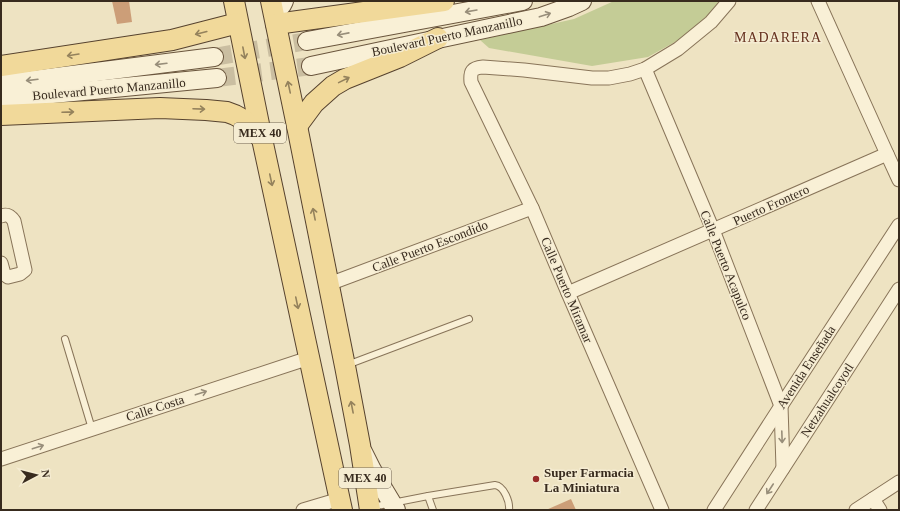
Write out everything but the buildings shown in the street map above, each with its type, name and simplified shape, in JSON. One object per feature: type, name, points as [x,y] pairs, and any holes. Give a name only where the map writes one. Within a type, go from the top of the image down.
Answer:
[{"type":"main road","points":[[276,10],[444,1]]},
{"type":"main road","points":[[1,66],[172,40],[233,9]]},
{"type":"main road","name":"MEX 40","points":[[233,9],[341,505]]},
{"type":"main road","name":"MEX 40","points":[[276,10],[297,126],[360,445],[370,509]]},
{"type":"main road","points":[[297,126],[314,104],[333,86],[345,79],[400,57],[438,38]]},
{"type":"main road","points":[[1,115],[160,108],[220,111],[235,114],[244,120],[262,140]]},
{"type":"street","name":"Boulevard Puerto Manzanillo","points":[[307,41],[523,1]]},
{"type":"street","name":"Boulevard Puerto Manzanillo","points":[[311,66],[540,17],[582,1]]},
{"type":"street","points":[[645,69],[678,49],[711,22],[729,1]]},
{"type":"street","points":[[818,1],[899,180]]},
{"type":"street","name":"Boulevard Puerto Manzanillo","points":[[1,84],[214,58]]},
{"type":"street","name":"Calle Puerto Miramar","points":[[645,69],[630,74],[609,78],[592,78],[483,67],[476,68],[472,71],[471,82],[532,208],[662,510]]},
{"type":"street","name":"Calle Puerto Acapulco","points":[[645,69],[713,230],[781,406],[783,468]]},
{"type":"street","name":"Boulevard Puerto Manzanillo","points":[[1,99],[217,78]]},
{"type":"street","name":"Puerto Frontero","points":[[568,293],[886,154]]},
{"type":"street","name":"Calle Puerto Escondido","points":[[328,284],[532,208]]},
{"type":"street","points":[[1,216],[8,215],[12,217],[14,221],[25,270],[20,274],[8,277],[4,274],[1,263]]},
{"type":"street","name":"Avenida Enseñada","points":[[714,510],[899,225]]},
{"type":"street","name":"Netzahualcoyotl","points":[[756,510],[899,290]]},
{"type":"street","name":"Calle Costa","points":[[1,459],[309,358]]},
{"type":"street","points":[[360,445],[372,470],[394,506]]},
{"type":"street","points":[[856,510],[876,504],[899,482]]},
{"type":"street","points":[[303,510],[341,505]]},
{"type":"lane","points":[[344,366],[469,319]]},
{"type":"lane","points":[[65,339],[92,429]]},
{"type":"lane","points":[[370,509],[394,506],[428,496],[498,485],[503,490],[508,502],[509,510]]},
{"type":"lane","points":[[428,496],[433,510]]},
{"type":"green space","points":[[614,1],[720,1],[700,28],[648,57],[592,66],[489,48],[480,40],[574,19]]},
{"type":"tunnel","points":[[214,57],[307,41]]},
{"type":"tunnel","points":[[217,78],[311,66]]},
{"type":"place","name":"Super Farmacia La Miniatura","points":[[536,479]]},
{"type":"district","name":"MADARERA","points":[[778,37]]}]
